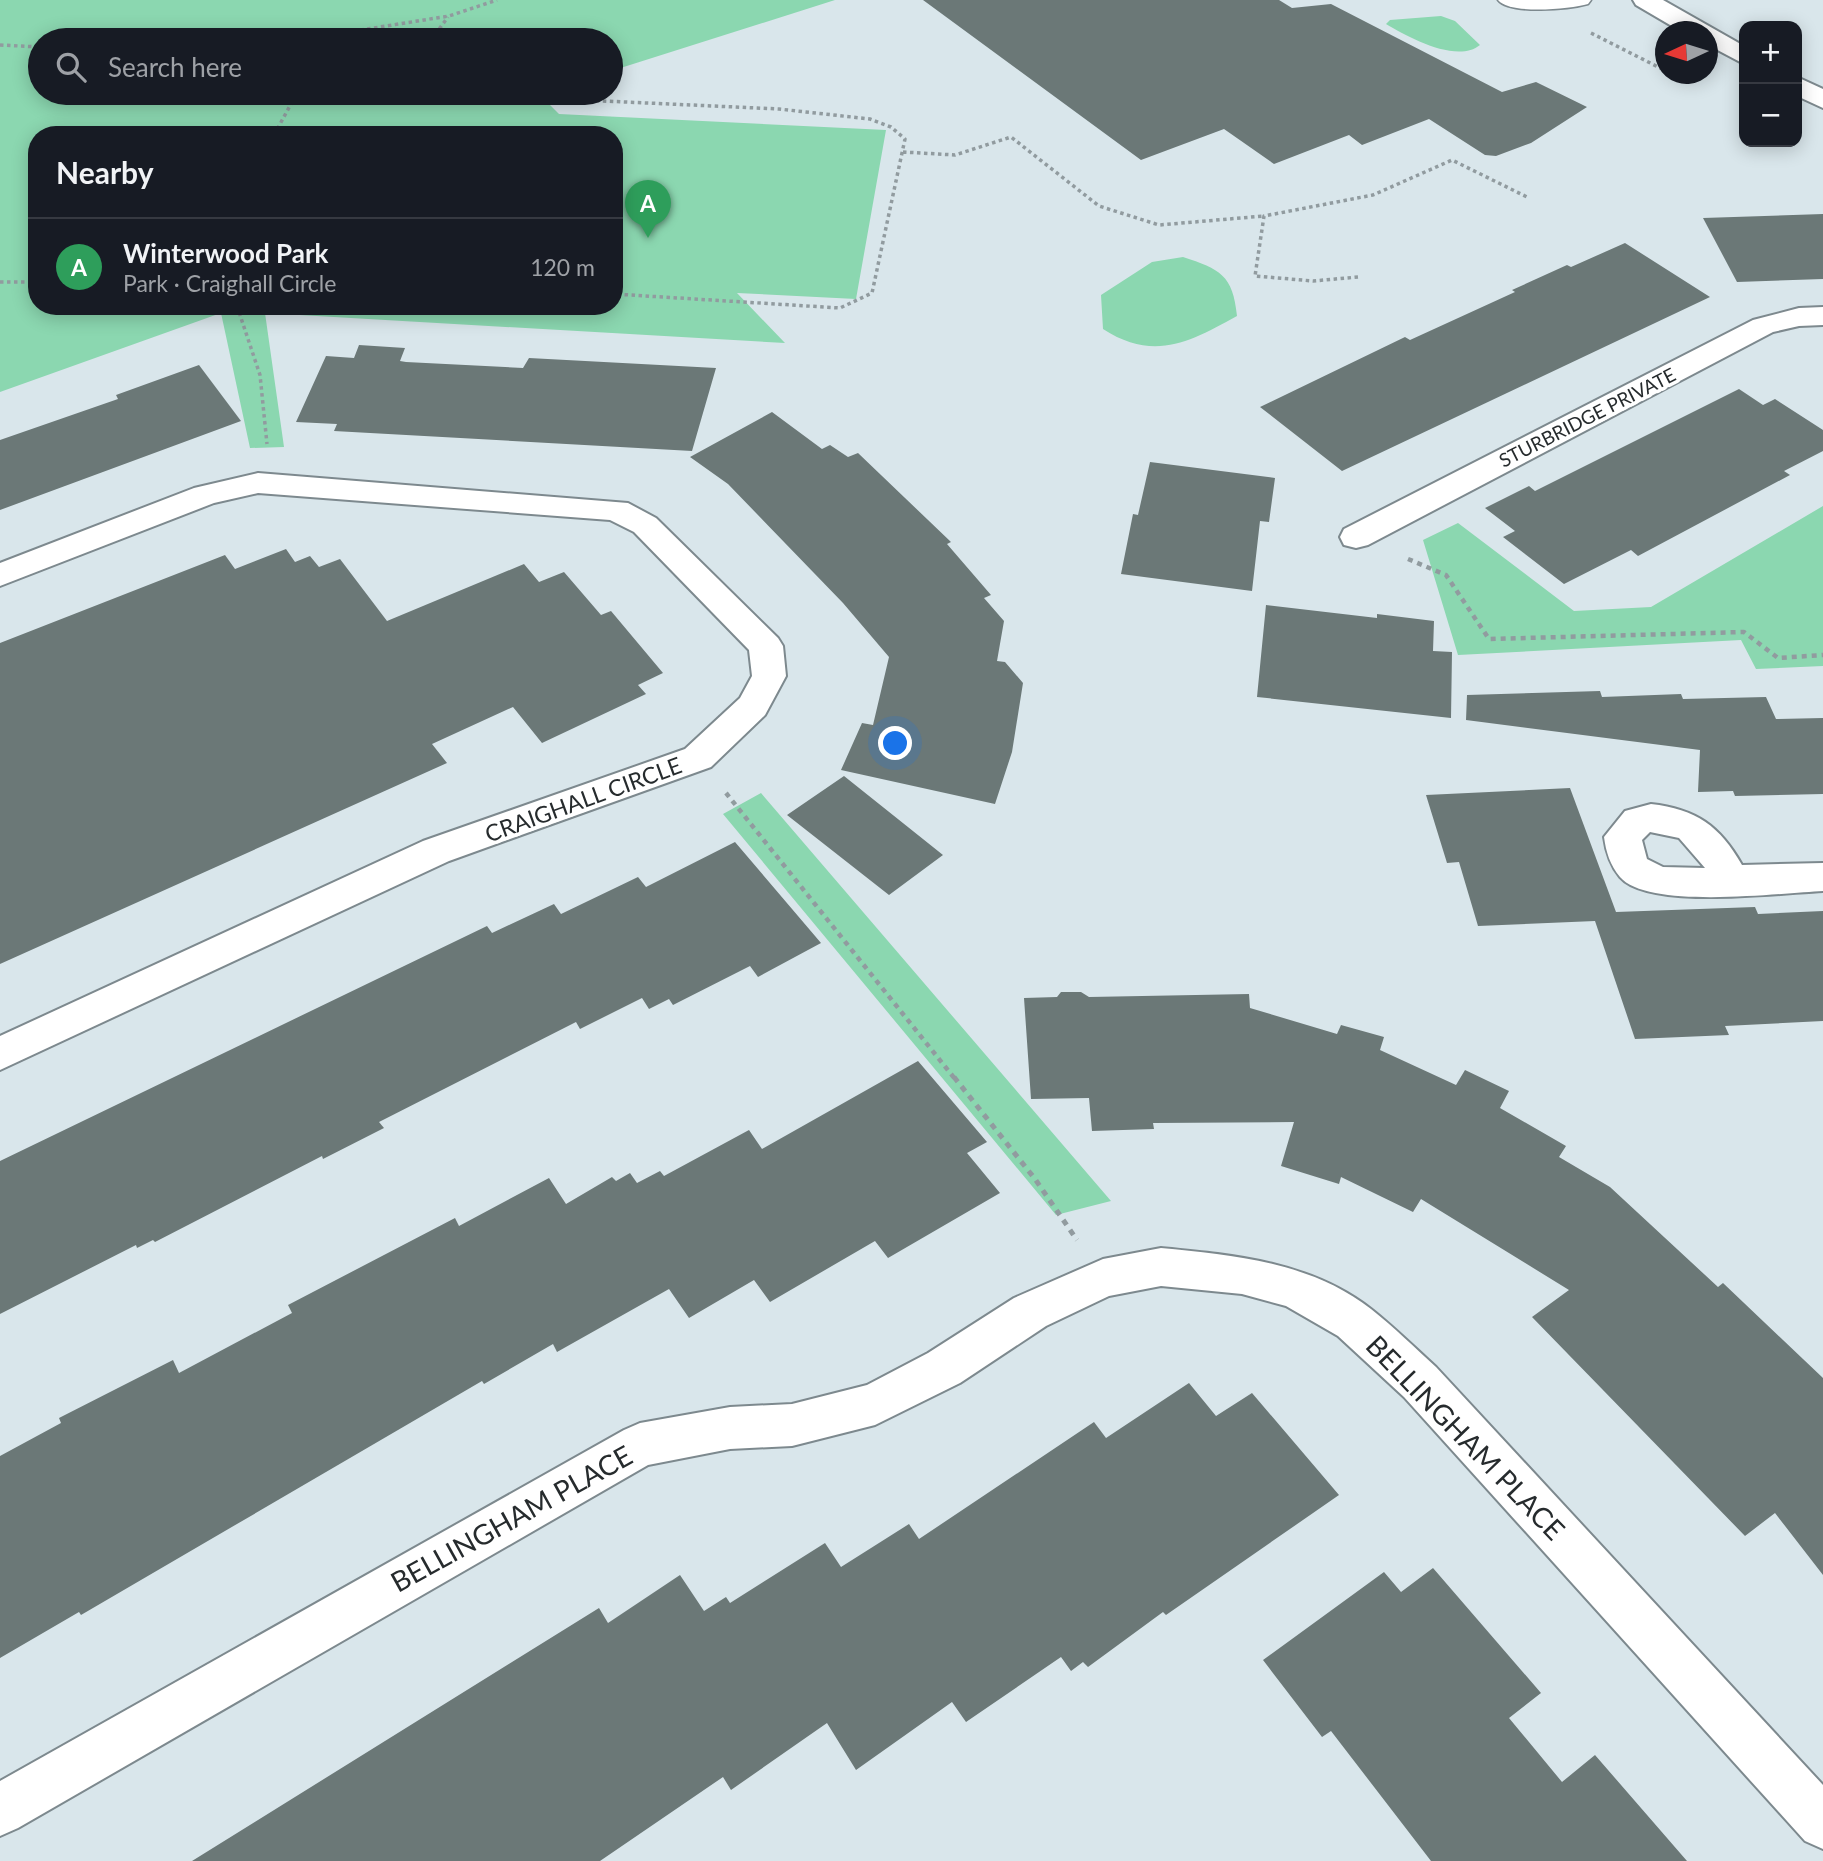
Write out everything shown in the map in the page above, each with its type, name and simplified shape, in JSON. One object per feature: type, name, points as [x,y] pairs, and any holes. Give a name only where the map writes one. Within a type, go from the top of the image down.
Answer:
[{"type":"street","points":[[1645,0],[1682,21]]},
{"type":"street","points":[[1718,41],[1739,52]]},
{"type":"street","points":[[1802,88],[1823,100]]},
{"type":"street","name":"STURBRIDGE PRIVATE","points":[[1356,537],[1763,326],[1799,317],[1823,316]]},
{"type":"street","name":"CRAIGHALL CIRCLE","points":[[0,575],[205,495],[258,483],[617,510],[645,525],[766,646],[769,676],[753,706],[698,758],[436,851],[0,1054]]},
{"type":"street","points":[[1731,880],[1823,877]]},
{"type":"street","name":"BELLINGHAM PLACE","points":[[0,1810],[640,1445],[730,1428],[792,1425],[875,1404],[944,1368],[1030,1312],[1103,1278],[1161,1267],[1242,1275],[1297,1290],[1354,1322],[1420,1382],[1823,1823]]},
{"type":"lane","points":[[1508,0],[1556,4],[1581,0]]},
{"type":"path","points":[[374,28],[449,16],[497,0]]},
{"type":"path","points":[[440,28],[449,16]]},
{"type":"path","points":[[1586,30],[1655,66]]},
{"type":"path","points":[[0,45],[28,46]]},
{"type":"path","points":[[623,102],[779,109],[870,119],[891,127],[905,139],[872,293],[857,302],[840,308],[623,295]]},
{"type":"path","points":[[279,126],[290,105]]},
{"type":"path","points":[[903,152],[955,155],[1011,137],[1099,206],[1159,225],[1264,216],[1373,195],[1415,179],[1452,160],[1527,197]]},
{"type":"path","points":[[1264,216],[1255,276],[1313,281],[1358,277]]},
{"type":"path","points":[[0,282],[28,282]]},
{"type":"path","points":[[240,315],[260,375],[268,450],[258,483]]},
{"type":"path","points":[[1356,537],[1446,575],[1489,639],[1744,632],[1778,658],[1823,655]]},
{"type":"path","points":[[698,758],[1035,1180],[1103,1278]]},
{"type":"green space","points":[[0,0],[835,0],[623,67],[623,28],[28,28],[28,105],[550,105],[559,114],[886,130],[856,299],[737,293],[785,343],[300,315],[623,315],[623,126],[28,126],[28,315],[215,315],[0,392]]},
{"type":"green space","points":[[1441,16],[1455,21],[1480,45],[1459,52],[1446,50],[1419,41],[1386,24],[1390,20]]},
{"type":"green space","points":[[1183,257],[1215,270],[1228,282],[1237,316],[1203,334],[1172,345],[1139,345],[1103,329],[1101,295],[1152,262]]},
{"type":"green space","points":[[221,315],[265,315],[284,447],[250,448]]},
{"type":"green space","points":[[1823,506],[1823,666],[1756,669],[1741,640],[1458,655],[1423,540],[1458,523],[1574,611],[1651,607]]},
{"type":"green space","points":[[761,793],[1111,1201],[1056,1215],[723,814]]},
{"type":"building","points":[[923,0],[1279,0],[1292,8],[1331,4],[1502,92],[1536,82],[1587,107],[1531,143],[1496,156],[1485,155],[1429,119],[1362,145],[1349,135],[1274,164],[1224,129],[1141,160]]},
{"type":"building","points":[[1823,214],[1823,279],[1737,282],[1703,218]]},
{"type":"building","points":[[1625,243],[1710,297],[1342,471],[1260,407],[1405,337],[1410,340],[1567,265],[1571,267]]},
{"type":"building","points":[[359,345],[405,348],[400,361],[406,362],[523,368],[529,358],[716,368],[692,451],[334,431],[337,424],[296,422],[326,356],[354,358]]},
{"type":"building","points":[[199,365],[241,421],[0,510],[0,440],[118,399],[116,395]]},
{"type":"building","points":[[1739,389],[1763,405],[1775,399],[1823,430],[1823,451],[1784,471],[1790,475],[1638,556],[1631,550],[1564,584],[1503,537],[1515,531],[1485,508],[1529,486],[1535,491]]},
{"type":"building","points":[[772,412],[822,449],[830,445],[848,457],[858,453],[951,542],[947,544],[991,595],[984,598],[1004,621],[997,661],[1005,662],[1023,683],[1012,752],[995,804],[841,770],[862,723],[873,725],[889,657],[843,603],[728,484],[690,457]]},
{"type":"building","points":[[1150,462],[1275,478],[1269,522],[1260,521],[1252,591],[1121,574],[1133,514],[1138,515]]},
{"type":"building","points":[[286,549],[295,562],[310,556],[319,567],[340,559],[387,621],[524,564],[539,582],[564,572],[601,615],[611,611],[663,673],[638,685],[646,694],[542,743],[513,707],[432,744],[447,763],[0,964],[0,643],[225,555],[235,569]]},
{"type":"building","points":[[1266,605],[1377,618],[1377,614],[1434,621],[1433,651],[1452,652],[1451,718],[1257,697]]},
{"type":"building","points":[[1600,691],[1602,697],[1681,694],[1683,699],[1766,697],[1776,719],[1823,718],[1823,794],[1735,796],[1733,791],[1698,792],[1700,750],[1466,720],[1467,695]]},
{"type":"building","points":[[844,776],[943,855],[889,895],[787,815]]},
{"type":"building","points":[[1570,788],[1616,912],[1755,907],[1758,914],[1823,911],[1823,1021],[1725,1026],[1729,1035],[1635,1039],[1595,921],[1478,926],[1459,862],[1447,863],[1426,795]]},
{"type":"building","points":[[735,842],[821,943],[758,977],[750,966],[673,1005],[669,999],[649,1009],[642,998],[580,1029],[576,1022],[379,1122],[384,1128],[323,1159],[322,1156],[155,1242],[153,1240],[137,1248],[136,1245],[0,1314],[0,1161],[487,926],[492,933],[554,904],[561,914],[638,877],[646,887]]},
{"type":"building","points":[[1061,992],[1081,992],[1089,997],[1249,994],[1250,1008],[1337,1034],[1341,1025],[1384,1037],[1380,1050],[1456,1085],[1465,1070],[1509,1091],[1500,1108],[1566,1146],[1559,1157],[1610,1187],[1718,1287],[1723,1283],[1823,1378],[1823,1575],[1775,1513],[1745,1536],[1532,1317],[1569,1290],[1421,1199],[1413,1212],[1341,1177],[1339,1184],[1281,1166],[1294,1122],[1153,1123],[1154,1129],[1092,1131],[1089,1098],[1031,1099],[1024,998],[1057,997]]},
{"type":"building","points":[[918,1061],[987,1142],[967,1153],[1000,1193],[888,1258],[875,1241],[770,1302],[754,1280],[689,1318],[669,1289],[557,1352],[553,1344],[484,1384],[482,1381],[81,1615],[79,1612],[0,1658],[0,1456],[61,1423],[59,1418],[173,1360],[179,1373],[292,1313],[288,1305],[455,1218],[459,1226],[549,1178],[566,1204],[612,1177],[616,1181],[630,1173],[637,1183],[660,1171],[664,1176],[749,1130],[762,1149]]},
{"type":"building","points":[[1189,1383],[1216,1416],[1252,1393],[1339,1495],[1166,1615],[1163,1612],[1088,1667],[1083,1662],[1071,1671],[1061,1657],[966,1722],[952,1702],[856,1770],[827,1723],[731,1790],[723,1777],[600,1861],[192,1861],[599,1608],[608,1623],[680,1575],[704,1611],[726,1597],[730,1603],[825,1543],[841,1567],[909,1524],[919,1539],[1094,1422],[1106,1438]]},
{"type":"building","points":[[1433,1568],[1541,1693],[1509,1718],[1562,1782],[1595,1755],[1687,1861],[1431,1861],[1331,1731],[1322,1737],[1263,1660],[1384,1572],[1401,1592]]},
{"type":"place","name":"Winterwood Park","points":[[648,238]]}]
